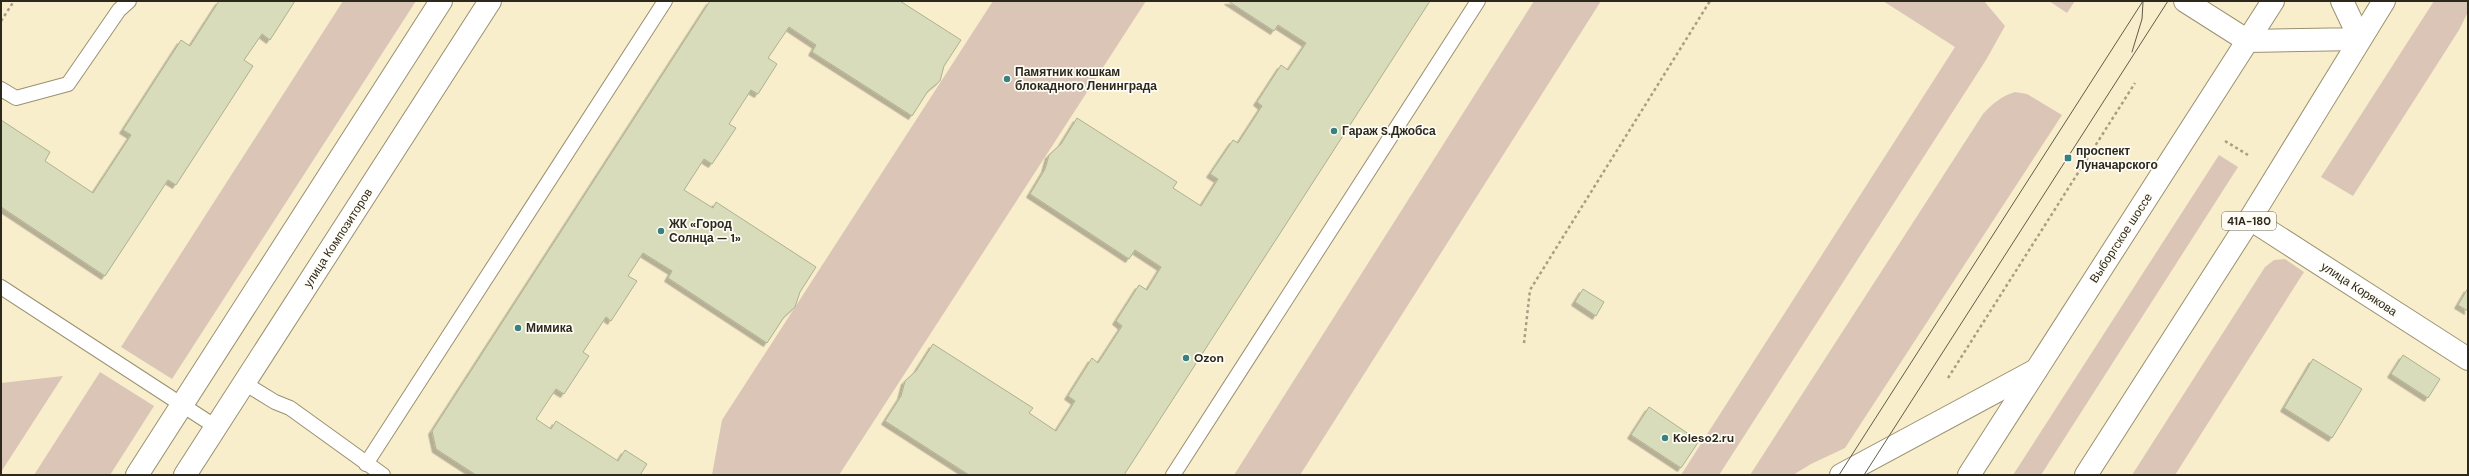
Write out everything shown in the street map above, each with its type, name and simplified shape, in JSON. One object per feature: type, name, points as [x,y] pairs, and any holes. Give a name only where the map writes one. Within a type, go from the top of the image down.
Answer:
[{"type":"street","points":[[137,475],[441,1]]},
{"type":"street","name":"улица Композиторов","points":[[185,475],[490,1]]},
{"type":"street","points":[[2185,1],[2248,41],[2360,39],[2342,1]]},
{"type":"street","name":"Выборгское шоссе","points":[[1969,475],[2273,1]]},
{"type":"street","name":"41А-180","points":[[2086,475],[2250,219],[2384,1]]},
{"type":"street","name":"улица Корякова","points":[[2250,219],[2468,359]]},
{"type":"street","points":[[1842,475],[2036,370]]},
{"type":"lane","points":[[1,89],[16,98],[68,84],[119,10],[129,1]]},
{"type":"lane","points":[[366,464],[666,1]]},
{"type":"lane","points":[[1173,475],[1478,1]]},
{"type":"lane","points":[[1,287],[181,406],[216,427]]},
{"type":"lane","points":[[244,383],[275,402],[290,408],[383,475]]},
{"type":"path","points":[[1,21],[14,1]]},
{"type":"path","points":[[1524,343],[1530,290],[1710,1]]},
{"type":"path","points":[[1948,378],[2135,83]]},
{"type":"path","points":[[2225,141],[2248,155]]},
{"type":"shaded area","points":[[343,1],[416,1],[172,379],[121,347]]},
{"type":"shaded area","points":[[993,1],[1146,1],[839,475],[712,475],[722,420]]},
{"type":"shaded area","points":[[1534,1],[1601,1],[1300,475],[1234,475]]},
{"type":"shaded area","points":[[1883,1],[1984,1],[2005,26],[1986,60],[1719,475],[1681,475],[1955,47]]},
{"type":"shaded area","points":[[2049,1],[2075,1],[2067,13]]},
{"type":"shaded area","points":[[2434,1],[2468,1],[2468,12],[2459,30],[2353,196],[2321,177]]},
{"type":"shaded area","points":[[2015,92],[2027,94],[2062,115],[1845,448],[1811,464],[1793,475],[1750,475],[1983,114],[1998,100]]},
{"type":"shaded area","points":[[2219,155],[2238,167],[2041,475],[2013,475]]},
{"type":"shaded area","points":[[2285,259],[2304,272],[2175,475],[2132,475],[2265,267],[2274,260]]},
{"type":"shaded area","points":[[100,372],[154,406],[110,475],[34,475]]},
{"type":"shaded area","points":[[63,376],[1,472],[1,383]]},
{"type":"building","points":[[219,1],[295,1],[270,40],[262,34],[244,60],[253,66],[176,185],[168,180],[105,276],[1,207],[1,120],[50,152],[45,161],[93,193],[131,135],[123,130],[181,40],[190,46]]},
{"type":"building","name":"ЖК «Город Солнца — 1»","points":[[710,1],[900,1],[961,40],[944,66],[940,81],[928,91],[912,116],[812,52],[816,45],[789,27],[768,58],[777,64],[758,94],[751,90],[729,124],[736,128],[712,164],[704,159],[684,190],[713,208],[716,202],[816,267],[800,292],[795,307],[784,317],[767,343],[668,278],[672,271],[643,253],[628,276],[637,281],[611,321],[606,317],[583,352],[589,356],[564,394],[556,389],[536,419],[551,429],[556,421],[618,461],[625,450],[647,464],[640,475],[476,475],[436,449],[432,431]]},
{"type":"building","points":[[1228,1],[1430,1],[1124,475],[969,475],[885,421],[901,396],[905,381],[916,371],[933,344],[1033,408],[1029,413],[1056,431],[1075,401],[1068,396],[1092,358],[1098,363],[1122,326],[1116,321],[1139,285],[1147,290],[1161,267],[1135,250],[1129,259],[1030,194],[1045,169],[1049,155],[1061,144],[1077,118],[1177,182],[1173,188],[1201,206],[1218,179],[1210,174],[1233,140],[1238,143],[1262,106],[1257,102],[1281,65],[1288,70],[1306,43],[1278,25],[1274,31]]},
{"type":"building","points":[[2468,288],[2468,311],[2458,305]]},
{"type":"building","points":[[1583,289],[1604,302],[1596,316],[1575,302]]},
{"type":"building","points":[[2403,355],[2440,379],[2428,398],[2391,374]]},
{"type":"building","points":[[2313,359],[2362,389],[2332,438],[2284,408]]},
{"type":"building","name":"Koleso2.ru","points":[[1649,407],[1699,441],[1681,468],[1631,435]]},
{"type":"tram line","points":[[1839,475],[2143,1]]},
{"type":"tram line","points":[[1864,475],[2168,1]]},
{"type":"tram line","points":[[2132,52],[2142,19],[2143,2]]},
{"type":"place","name":"Памятник кошкам блокадного Ленинграда","points":[[1007,79]]},
{"type":"place","name":"Гараж S.Джобса","points":[[1334,131]]},
{"type":"place","name":"проспект Луначарского","points":[[2068,158]]},
{"type":"place","name":"ЖК «Город Солнца — 1»","points":[[661,231]]},
{"type":"place","name":"Мимика","points":[[518,328]]},
{"type":"place","name":"Ozon","points":[[1186,358]]},
{"type":"place","name":"Koleso2.ru","points":[[1665,438]]}]
